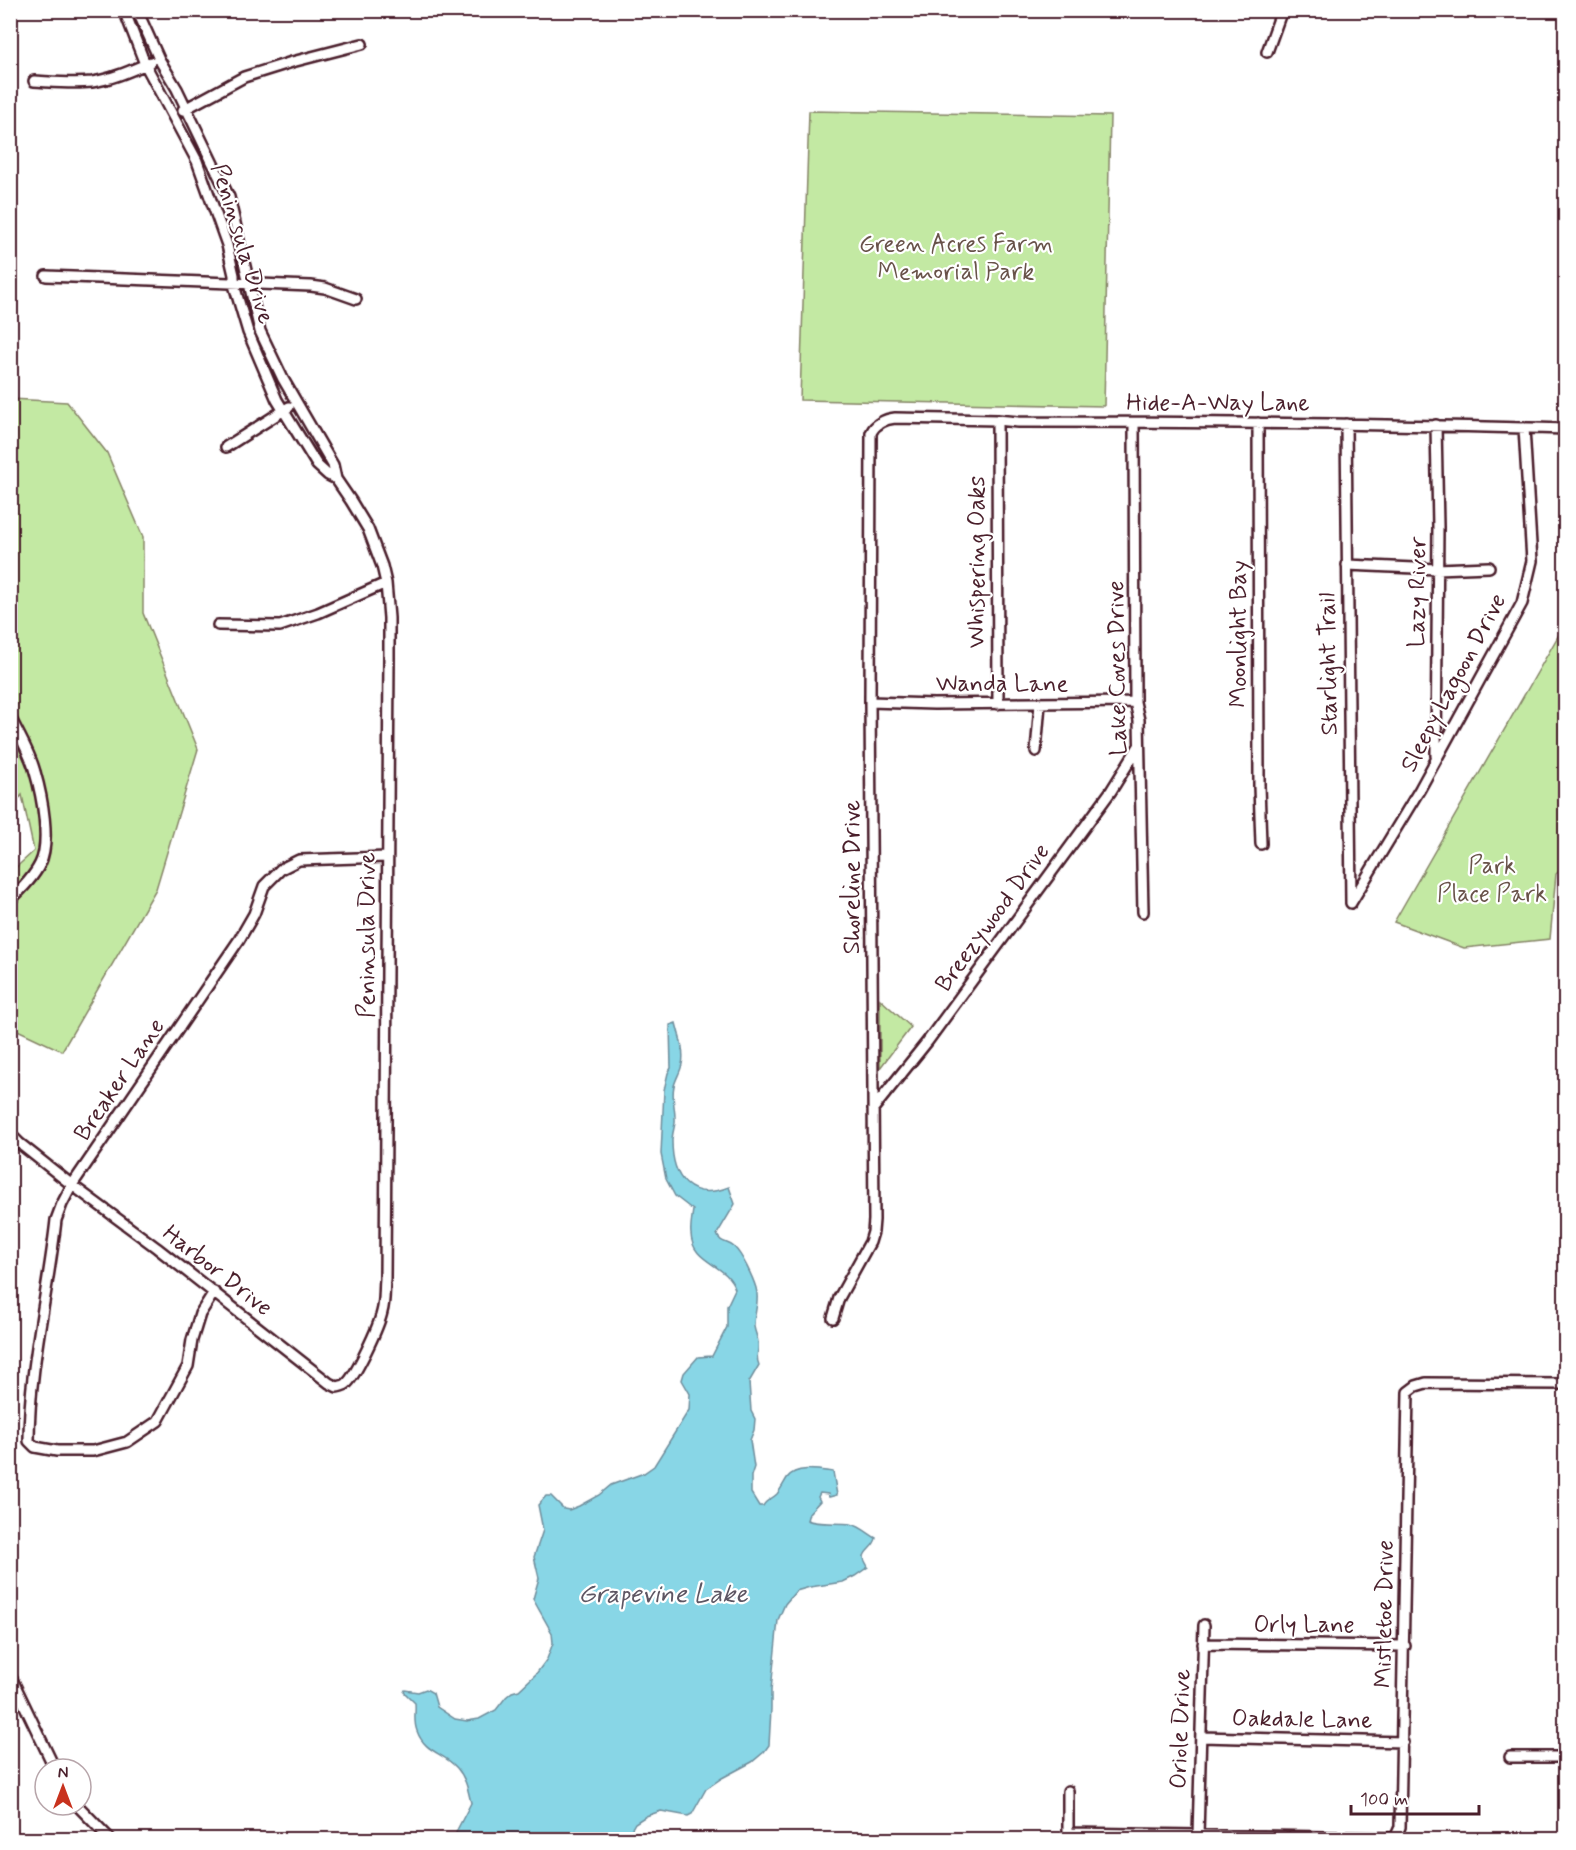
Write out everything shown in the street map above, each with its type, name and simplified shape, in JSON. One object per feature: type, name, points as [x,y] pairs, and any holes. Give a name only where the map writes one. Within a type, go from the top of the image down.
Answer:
[{"type":"street","name":"Peninsula Drive","points":[[124,10],[146,64],[197,161],[227,246],[234,285],[248,332],[277,400],[317,465],[327,475],[336,479]]},
{"type":"street","name":"Peninsula Drive","points":[[137,10],[159,59],[177,89],[229,197],[248,285],[256,306],[261,331],[295,401],[333,465],[336,479],[368,529],[386,583],[389,657],[385,1279],[382,1312],[366,1353],[351,1377],[345,1384],[337,1387]]},
{"type":"street","points":[[1267,52],[1282,10]]},
{"type":"street","points":[[173,116],[244,77],[362,44]]},
{"type":"street","points":[[34,81],[94,82],[113,78],[159,59]]},
{"type":"street","points":[[46,276],[325,288],[356,299]]},
{"type":"street","points":[[226,447],[284,411],[295,401]]},
{"type":"street","name":"Hide-A-Way Lane","points":[[873,427],[892,418],[1018,422],[1436,425],[1566,429]]},
{"type":"street","name":"Whispering Oaks","points":[[997,420],[998,704]]},
{"type":"street","name":"Lake Coves Drive","points":[[1134,423],[1135,702],[1139,720],[1143,912]]},
{"type":"street","name":"Moonlight Bay","points":[[1257,423],[1261,844]]},
{"type":"street","name":"Starlight Trail","points":[[1346,424],[1351,903]]},
{"type":"street","name":"Lazy River","points":[[1436,425],[1436,759]]},
{"type":"street","name":"Shoreline Drive","points":[[832,1318],[839,1298],[873,1232],[870,434],[873,427]]},
{"type":"street","name":"Sleepy Lagoon Drive","points":[[1351,903],[1414,800],[1522,603],[1532,561],[1524,428]]},
{"type":"street","points":[[1347,565],[1437,569],[1489,567]]},
{"type":"street","points":[[218,625],[279,626],[318,613],[386,583]]},
{"type":"street","name":"Wanda Lane","points":[[870,702],[998,704],[1135,702]]},
{"type":"street","points":[[1036,751],[1040,704]]},
{"type":"street","points":[[10,717],[35,771],[45,839],[41,863],[10,900]]},
{"type":"street","name":"Breezywood Drive","points":[[873,1109],[927,1042],[1112,791],[1139,746]]},
{"type":"street","name":"Breaker Lane","points":[[214,1292],[200,1314],[192,1340],[188,1365],[158,1421],[127,1442],[93,1451],[57,1451],[35,1447],[29,1441],[29,1409],[34,1365],[56,1220],[72,1185],[239,940],[254,914],[264,886],[272,876],[299,860],[387,857]]},
{"type":"street","name":"Harbor Drive","points":[[10,1134],[72,1185],[337,1387]]},
{"type":"street","name":"Mistletoe Drive","points":[[1198,1835],[1389,1839],[1396,1836],[1400,1827],[1403,1742],[1408,1392],[1426,1383],[1566,1384]]},
{"type":"street","name":"Oriole Drive","points":[[1198,1835],[1204,1625]]},
{"type":"street","name":"Orly Lane","points":[[1203,1644],[1404,1646]]},
{"type":"street","points":[[10,1675],[49,1757]]},
{"type":"street","name":"Oakdale Lane","points":[[1201,1737],[1403,1742]]},
{"type":"street","points":[[1510,1757],[1566,1757]]},
{"type":"street","points":[[1068,1791],[1067,1836],[1198,1835]]},
{"type":"street","points":[[89,1817],[111,1839]]},
{"type":"green space","name":"Green Acres Farm Memorial Park","points":[[809,111],[1110,116],[1104,406],[800,400]]},
{"type":"green space","points":[[11,399],[67,402],[107,453],[143,537],[143,613],[198,749],[156,889],[62,1051],[11,1027],[11,872],[34,851],[22,795],[11,808]]},
{"type":"green space","name":"Park Place Park","points":[[1565,624],[1565,866],[1556,874],[1550,939],[1464,948],[1394,922]]},
{"type":"green space","points":[[880,999],[911,1027],[880,1068]]},
{"type":"water","name":"Grapevine Lake","points":[[676,1023],[683,1059],[673,1091],[675,1123],[672,1141],[675,1166],[680,1176],[694,1189],[715,1191],[729,1187],[735,1204],[717,1234],[722,1241],[737,1250],[747,1266],[757,1293],[754,1325],[758,1341],[759,1365],[749,1382],[751,1411],[755,1419],[750,1440],[754,1467],[751,1476],[751,1493],[759,1506],[763,1506],[777,1494],[787,1478],[796,1471],[808,1469],[833,1472],[837,1495],[829,1497],[828,1494],[820,1493],[818,1497],[820,1501],[809,1513],[807,1520],[854,1525],[876,1538],[864,1556],[868,1567],[843,1582],[796,1591],[785,1604],[778,1620],[771,1690],[769,1745],[752,1762],[706,1789],[692,1814],[688,1816],[661,1811],[646,1816],[635,1823],[626,1839],[454,1839],[471,1803],[466,1784],[463,1776],[452,1763],[429,1748],[420,1738],[415,1724],[415,1703],[404,1692],[405,1690],[418,1692],[426,1689],[433,1693],[437,1707],[455,1719],[467,1721],[479,1719],[496,1710],[506,1697],[519,1690],[536,1674],[547,1659],[553,1643],[552,1633],[533,1599],[539,1578],[534,1557],[543,1530],[538,1505],[546,1496],[551,1496],[564,1509],[569,1510],[599,1495],[611,1485],[644,1473],[654,1466],[689,1410],[690,1394],[682,1380],[684,1373],[698,1357],[712,1356],[727,1327],[727,1306],[735,1289],[725,1274],[697,1252],[691,1234],[693,1210],[675,1196],[666,1179],[661,1154],[664,1090],[671,1068],[670,1025]]}]
